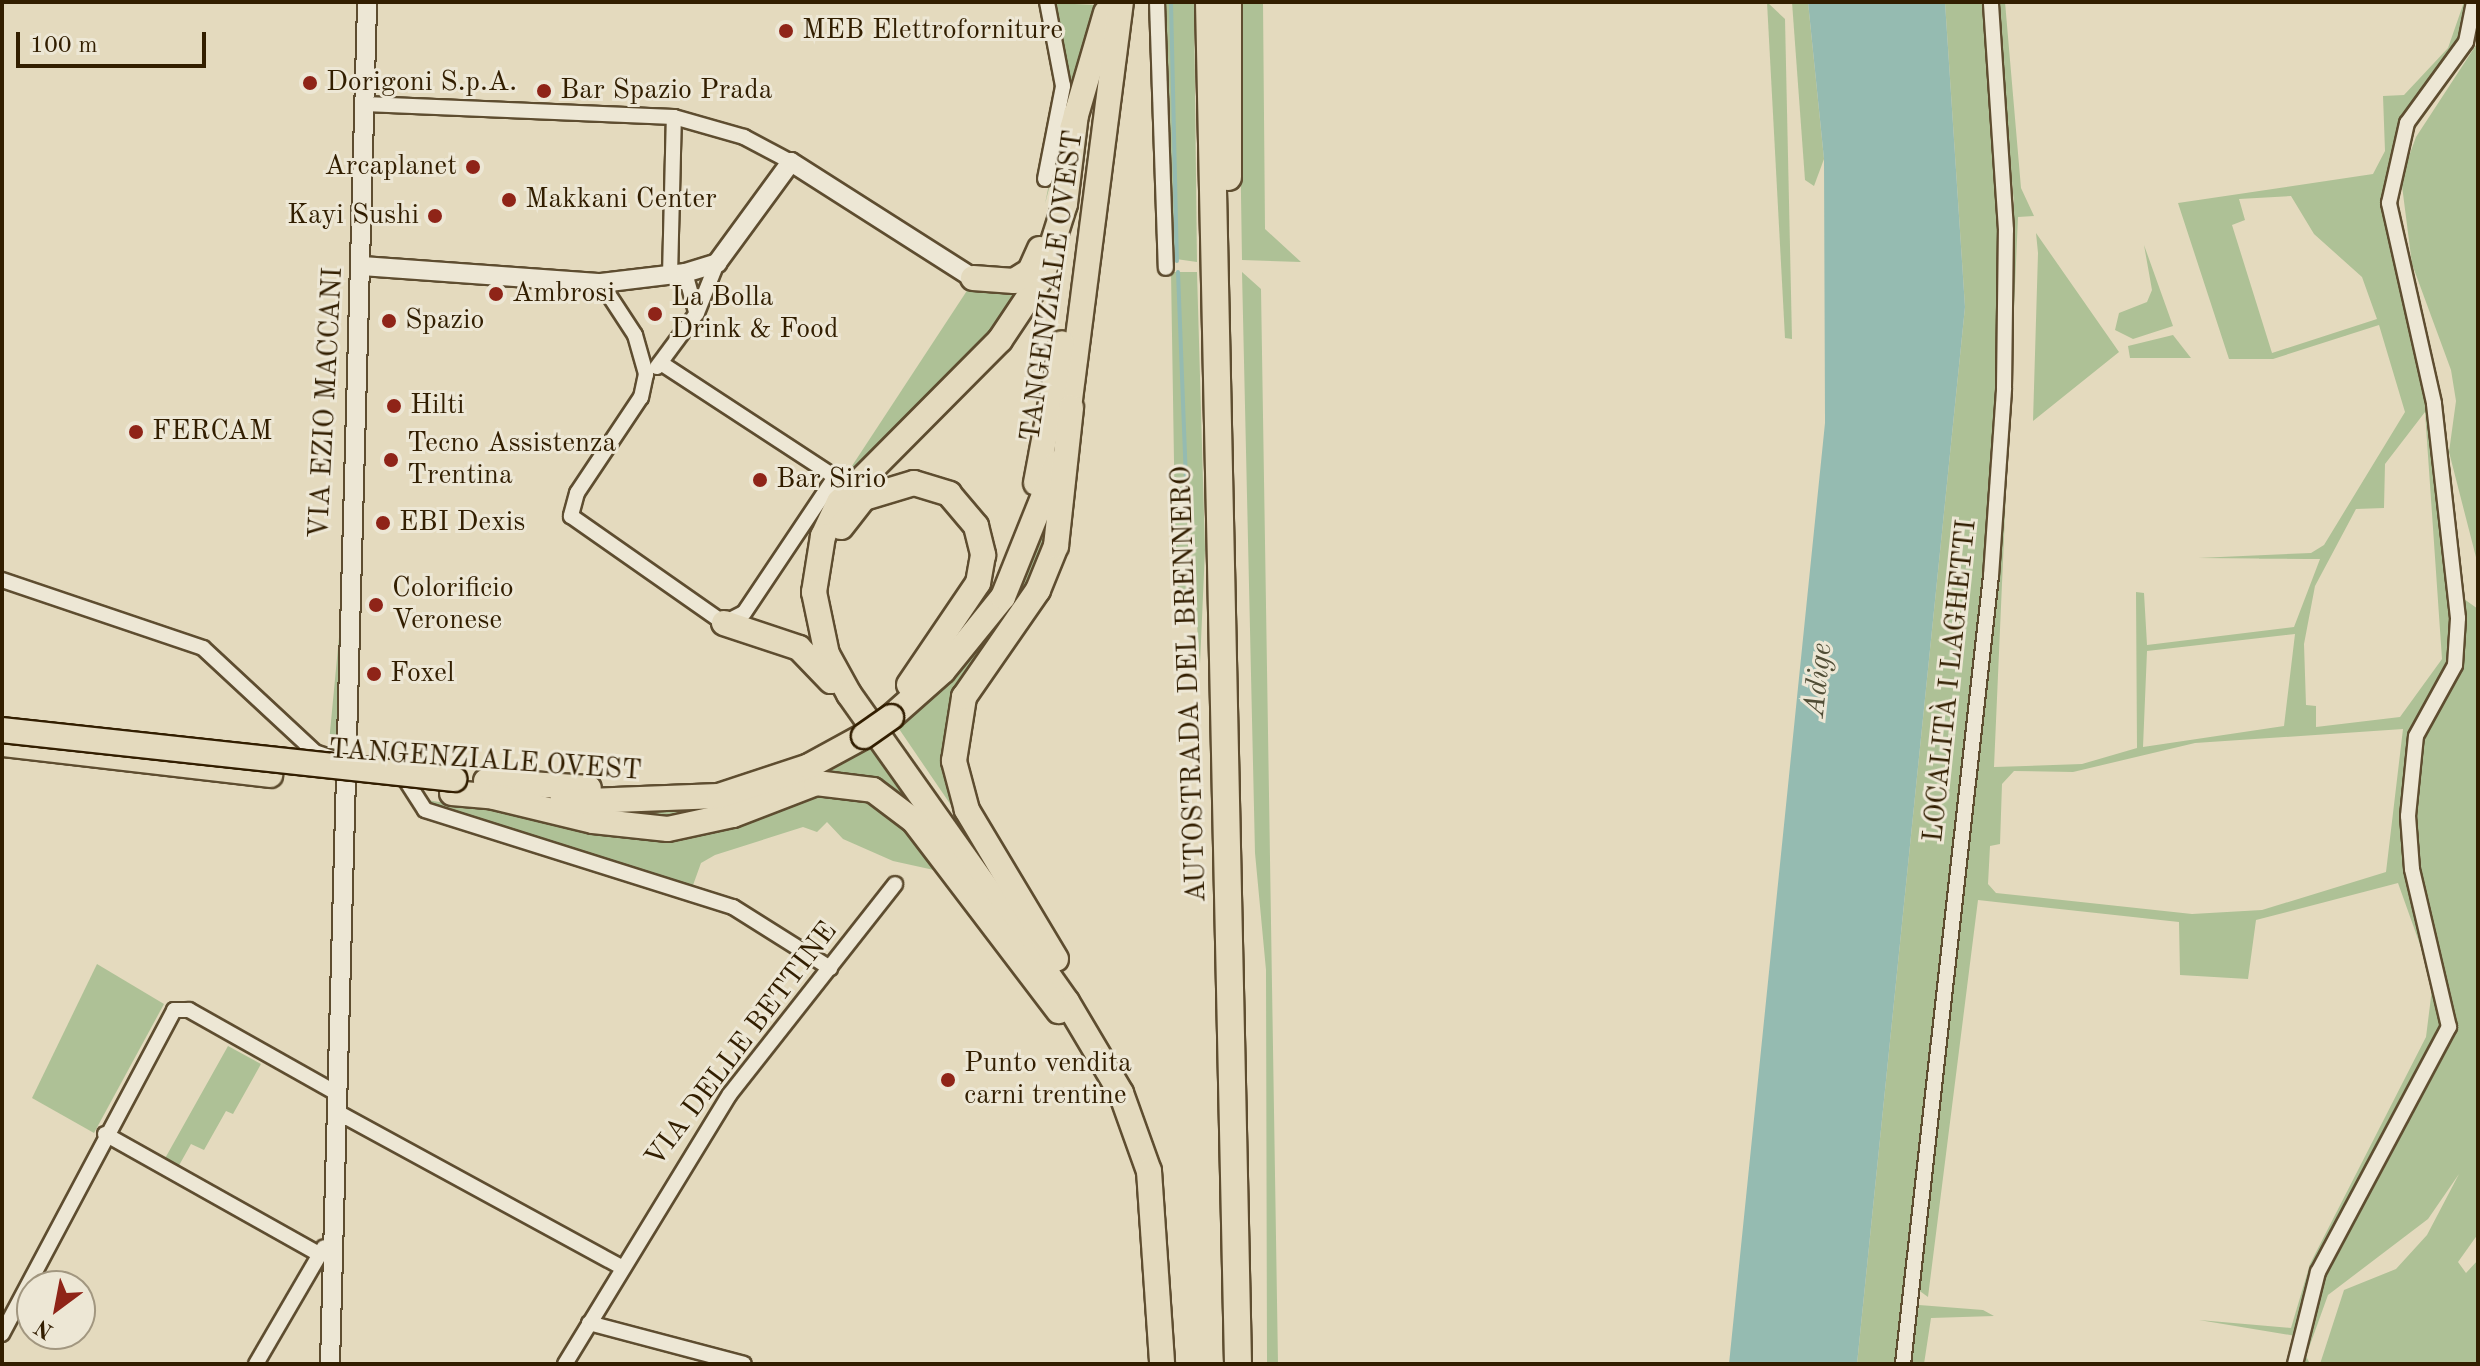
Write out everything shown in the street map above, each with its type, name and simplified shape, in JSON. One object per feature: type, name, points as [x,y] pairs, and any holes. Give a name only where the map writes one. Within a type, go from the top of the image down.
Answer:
[{"type":"highway","name":"AUTOSTRADA DEL BRENNERO","points":[[1209,2],[1220,269],[1252,1364]]},
{"type":"highway","name":"AUTOSTRADA DEL BRENNERO","points":[[1228,2],[1220,269],[1238,1364]]},
{"type":"highway","points":[[973,278],[1005,284],[1034,265],[1076,114],[1111,6]]},
{"type":"highway","name":"TANGENZIALE OVEST","points":[[2,730],[453,786],[494,797],[611,805],[719,796],[809,766],[887,711],[964,648],[1018,571],[1071,408],[1111,6]]},
{"type":"highway","name":"TANGENZIALE OVEST","points":[[887,711],[976,610],[1019,535],[1038,479],[1053,415],[1111,6]]},
{"type":"highway","points":[[1076,114],[1055,248],[1021,311],[850,487],[830,518],[817,563],[818,627],[849,694],[1098,1054],[1149,1171],[1162,1364]]},
{"type":"highway","points":[[1071,408],[1065,495],[1049,569],[970,685],[955,737],[963,797],[1008,881],[1134,1086],[1161,1155],[1176,1364]]},
{"type":"highway","points":[[909,685],[967,605],[983,566],[976,526],[963,505],[914,483],[878,489],[846,517],[830,563],[829,616],[872,704],[1073,988]]},
{"type":"highway","points":[[724,623],[799,648],[849,694]]},
{"type":"highway","name":"TANGENZIALE OVEST","points":[[2,744],[453,786],[686,785],[743,774],[860,730]]},
{"type":"highway","points":[[494,797],[593,821],[684,827],[816,783],[873,790],[914,821],[1037,988],[1098,1054]]},
{"type":"street","name":"VIA EZIO MACCANI","points":[[330,1364],[350,760],[367,2]]},
{"type":"street","points":[[1045,179],[1063,86],[1047,2]]},
{"type":"street","points":[[1157,2],[1166,268]]},
{"type":"street","name":"LOCALITÀ I LAGHETTI","points":[[1903,1364],[1991,576],[2004,388],[2006,230],[1991,2]]},
{"type":"street","points":[[2295,1364],[2318,1272],[2449,1027],[2412,869],[2408,816],[2416,736],[2455,665],[2458,618],[2434,403],[2389,203],[2407,123],[2466,42],[2474,2]]},
{"type":"street","points":[[365,104],[674,117],[744,137],[791,162],[973,278]]},
{"type":"street","points":[[674,117],[678,274],[697,313]]},
{"type":"street","points":[[646,374],[662,364],[697,313],[717,263],[791,162]]},
{"type":"street","points":[[362,266],[601,283],[678,274],[717,263]]},
{"type":"street","points":[[601,283],[635,335],[646,374],[641,397],[577,493],[571,516],[724,623],[744,613],[835,477],[662,364]]},
{"type":"street","points":[[2,580],[203,648],[315,752],[397,766],[425,810],[733,907],[830,968]]},
{"type":"street","name":"VIA DELLE BETTINE","points":[[565,1364],[620,1266],[730,1094],[895,884]]},
{"type":"street","points":[[2,1334],[105,1134],[174,1010],[189,1010],[337,1103],[620,1266]]},
{"type":"street","points":[[105,1134],[319,1254]]},
{"type":"street","points":[[256,1364],[334,1230]]},
{"type":"street","points":[[589,1323],[744,1364]]},
{"type":"green space","points":[[1162,2],[1194,2],[1197,262],[1169,258]]},
{"type":"green space","points":[[1238,2],[1263,2],[1265,229],[1301,262],[1242,260]]},
{"type":"green space","points":[[1767,2],[1785,19],[1792,339],[1785,338]]},
{"type":"green space","points":[[1792,2],[1808,2],[1824,159],[1814,186],[1805,180]]},
{"type":"green space","points":[[1945,2],[1987,2],[2001,263],[1993,505],[1900,1364],[1857,1364],[1965,307]]},
{"type":"green space","points":[[1996,2],[2005,2],[2021,188],[2034,216],[2018,217],[1994,767],[2082,764],[2137,748],[2136,592],[2144,593],[2147,645],[2294,627],[2320,559],[2198,558],[2311,553],[2324,545],[2405,412],[2379,325],[2273,359],[2229,359],[2178,203],[2373,174],[2385,151],[2383,96],[2404,95],[2448,48],[2464,2],[2471,2],[2465,32],[2414,100],[2386,197],[2432,417],[2450,586],[2454,655],[2434,694],[2404,808],[2445,1029],[2364,1180],[2296,1336],[2199,1320],[2291,1328],[2310,1264],[2426,1037],[2433,981],[2398,883],[2256,920],[2248,979],[2180,975],[2179,922],[1978,900],[1928,1297],[1917,1289],[1996,609],[2014,204]],"holes":[[[2291,196],[2314,234],[2362,277],[2377,319],[2272,353],[2232,225],[2245,220],[2239,199]],[[2425,412],[2442,659],[2400,717],[2316,727],[2316,706],[2306,705],[2304,644],[2315,586],[2356,509],[2384,508],[2385,464]],[[2295,634],[2284,726],[2143,747],[2147,651]],[[2403,729],[2386,872],[2262,910],[2192,914],[1996,893],[1988,884],[1990,846],[2000,844],[2002,784],[2014,771],[2073,772],[2195,743]]]},
{"type":"green space","points":[[1052,3],[1097,5],[1045,204],[1070,78]]},
{"type":"green space","points":[[2478,42],[2478,565],[2449,452],[2456,401],[2451,370],[2412,264],[2401,178],[2416,137]]},
{"type":"green space","points":[[2036,233],[2119,352],[2033,421],[2038,253]]},
{"type":"green space","points":[[2144,245],[2173,326],[2133,339],[2115,330],[2119,313],[2147,302],[2152,290]]},
{"type":"green space","points":[[1171,272],[1197,272],[1205,550],[1200,664],[1195,599],[1176,587]]},
{"type":"green space","points":[[1242,272],[1261,289],[1278,1364],[1267,1364],[1266,970],[1255,853]]},
{"type":"green space","points":[[972,283],[1024,283],[1020,304],[829,501]]},
{"type":"green space","points":[[2173,335],[2191,358],[2130,358],[2128,346]]},
{"type":"green space","points":[[1049,511],[1045,557],[954,705],[972,836],[895,723],[921,702]]},
{"type":"green space","points":[[2464,599],[2478,609],[2478,1234],[2458,1262],[2466,1273],[2478,1260],[2478,1364],[2320,1364],[2344,1290],[2396,1269],[2427,1235],[2459,1174],[2428,1219],[2328,1295],[2306,1356],[2310,1364],[2298,1364],[2321,1281],[2445,1054],[2455,1021],[2411,838],[2421,736],[2460,657]]},
{"type":"green space","points":[[341,616],[337,751],[328,753]]},
{"type":"green space","points":[[871,739],[1004,931],[873,783],[665,822],[610,811],[706,805]]},
{"type":"green space","points":[[818,789],[882,802],[943,872],[893,861],[843,839],[827,822],[817,832],[803,827],[715,855],[701,863],[692,888],[461,820],[421,799],[611,830]]},
{"type":"green space","points":[[97,964],[164,1004],[94,1133],[32,1098]]},
{"type":"green space","points":[[228,1046],[261,1064],[233,1114],[226,1111],[204,1150],[191,1144],[177,1169],[163,1162]]},
{"type":"green space","points":[[1919,1305],[1983,1310],[1994,1316],[1931,1318],[1924,1364],[1908,1364]]},
{"type":"water","name":"Adige","points":[[1808,2],[1945,2],[1965,307],[1857,1364],[1729,1364],[1825,423],[1824,159]]},
{"type":"waterway","points":[[1171,2],[1177,261]]},
{"type":"waterway","points":[[1178,272],[1187,503]]},
{"type":"place","name":"MEB Elettroforniture","points":[[786,31]]},
{"type":"place","name":"Dorigoni S.p.A.","points":[[310,83]]},
{"type":"place","name":"Bar Spazio Prada","points":[[544,91]]},
{"type":"place","name":"Arcaplanet","points":[[473,167]]},
{"type":"place","name":"Makkani Center","points":[[509,200]]},
{"type":"place","name":"Kayi Sushi","points":[[435,216]]},
{"type":"place","name":"Ambrosi","points":[[496,294]]},
{"type":"place","name":"La Bolla Drink & Food","points":[[655,314]]},
{"type":"place","name":"Spazio","points":[[389,321]]},
{"type":"place","name":"Hilti","points":[[394,406]]},
{"type":"place","name":"FERCAM","points":[[136,432]]},
{"type":"place","name":"Tecno Assistenza Trentina","points":[[391,460]]},
{"type":"place","name":"Bar Sirio","points":[[760,480]]},
{"type":"place","name":"EBI Dexis","points":[[383,523]]},
{"type":"place","name":"Colorificio Veronese","points":[[376,605]]},
{"type":"place","name":"Foxel","points":[[374,674]]},
{"type":"place","name":"Punto vendita carni trentine","points":[[948,1080]]}]
